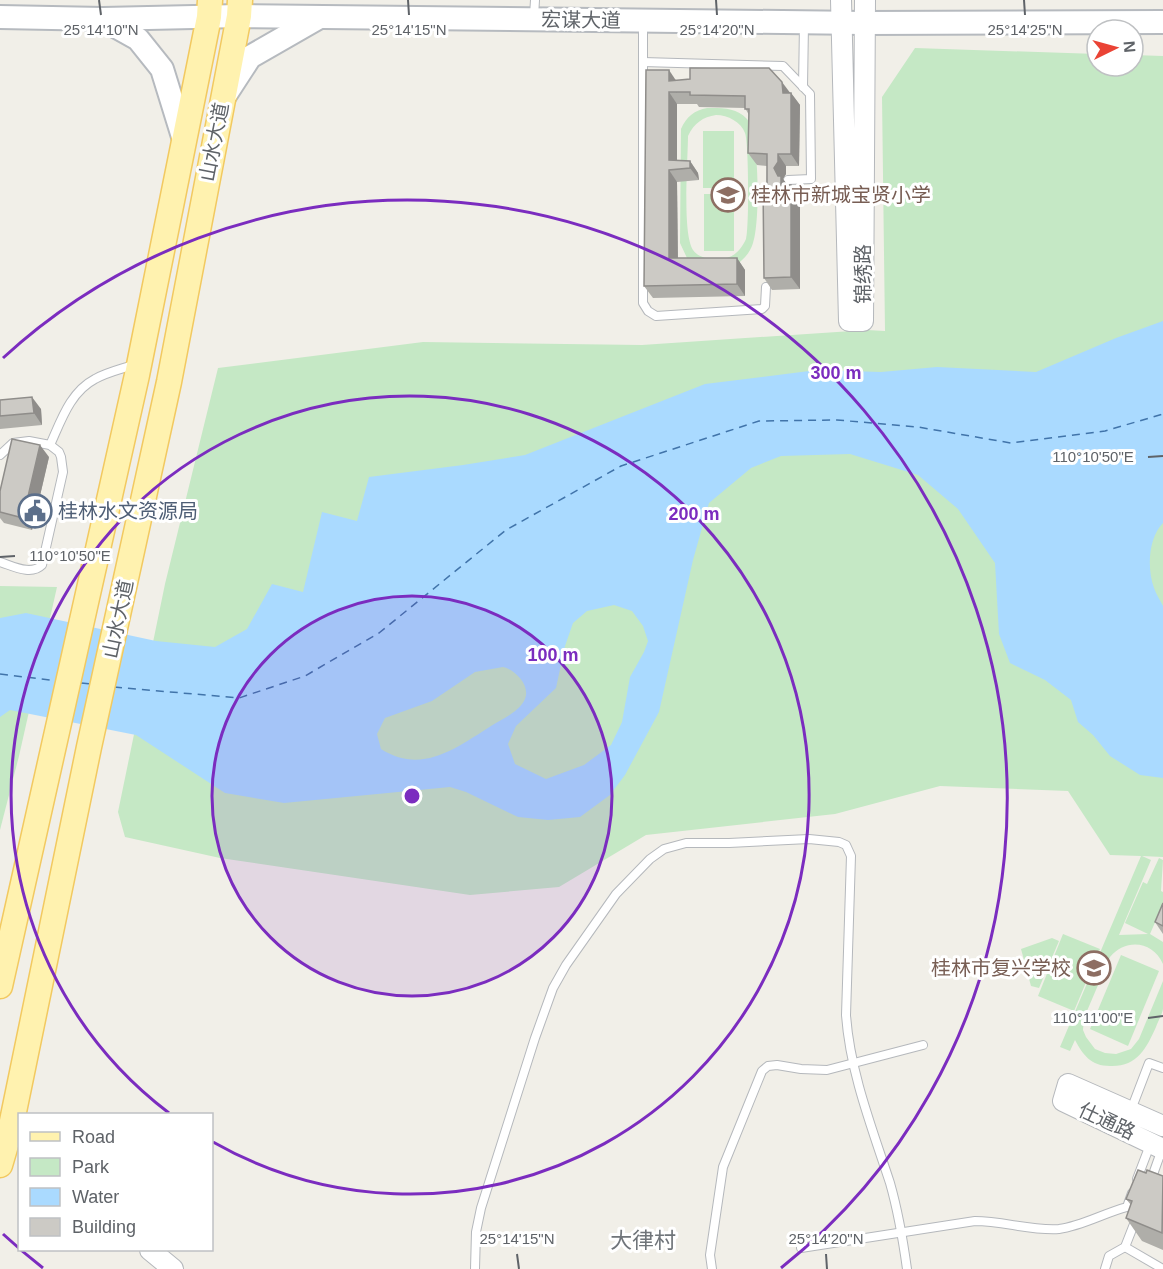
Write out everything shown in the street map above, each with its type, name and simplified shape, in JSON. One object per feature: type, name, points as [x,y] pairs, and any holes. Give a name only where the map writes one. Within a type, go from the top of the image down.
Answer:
[{"type":"main road","name":"宏谋大道","points":[[0,17],[103,19],[239,8],[319,17],[535,10],[643,21],[1163,22]]},
{"type":"main road","name":"山水大道","points":[[19,1113],[89,747],[169,382],[239,8]]},
{"type":"main road","name":"山水大道","points":[[0,986],[140,363],[209,9]]},
{"type":"main road","points":[[223,98],[250,57],[319,17]]},
{"type":"main road","points":[[103,19],[138,39],[162,69],[184,140]]},
{"type":"main road","name":"山水大道","points":[[0,1165],[15,1135],[18,1119]]},
{"type":"street","name":"锦绣路","points":[[841,0],[849,321],[863,321],[865,0]]},
{"type":"street","name":"仕通路","points":[[1068,1084],[1130,1112],[1160,1141],[1063,1101],[1068,1084]]},
{"type":"street","points":[[151,1251],[173,1269]]},
{"type":"lane","points":[[643,21],[642,300],[644,306],[656,315],[762,309],[765,306],[766,286]]},
{"type":"lane","points":[[803,87],[804,22]]},
{"type":"lane","points":[[643,62],[783,66],[810,94],[811,179],[788,180]]},
{"type":"lane","points":[[50,445],[72,400],[81,388],[96,378],[140,363]]},
{"type":"lane","points":[[0,455],[13,443],[50,445],[59,452],[63,472],[42,565],[36,570],[29,570],[0,562]]},
{"type":"lane","points":[[475,1269],[476,1232],[481,1208],[553,988],[566,965],[616,894],[650,859],[664,849],[686,843],[809,839],[832,840],[846,845],[852,861],[846,1015],[848,1037],[853,1063],[889,1183],[908,1269]]},
{"type":"lane","points":[[712,1269],[712,1244],[723,1167],[762,1071],[768,1066],[777,1065],[827,1070],[923,1045]]},
{"type":"lane","points":[[1130,1112],[1149,1063],[1163,1068]]},
{"type":"lane","points":[[801,1248],[975,1221],[992,1221],[1049,1229],[1077,1225],[1126,1207],[1160,1141]]},
{"type":"lane","points":[[1153,1181],[1160,1141]]},
{"type":"lane","points":[[1105,1269],[1109,1256],[1125,1247],[1141,1206]]},
{"type":"lane","points":[[1125,1247],[1163,1269]]},
{"type":"green space","points":[[915,48],[1085,54],[1085,78],[1145,78],[1145,55],[1163,56],[1163,857],[1142,856],[1151,860],[1119,935],[1148,934],[1125,923],[1143,882],[1147,884],[1159,858],[1163,860],[1161,891],[1163,892],[1163,904],[1150,934],[1163,942],[1163,964],[1153,951],[1139,945],[1131,945],[1116,951],[1110,957],[1084,1018],[1083,1030],[1095,1049],[1105,1053],[1116,1054],[1131,1049],[1139,1039],[1163,981],[1163,1009],[1148,1043],[1134,1060],[1119,1066],[1103,1065],[1088,1059],[1075,1040],[1070,1051],[1060,1047],[1141,856],[1110,855],[1068,791],[940,786],[835,814],[646,835],[559,887],[470,895],[220,858],[125,837],[118,812],[165,584],[218,368],[423,342],[642,345],[867,330],[885,331],[882,97]]},
{"type":"green space","points":[[703,109],[728,109],[743,115],[751,128],[754,142],[758,180],[755,233],[750,250],[736,265],[687,258],[680,243],[681,129],[688,118]],"holes":[[[721,115],[737,122],[745,133],[748,220],[746,239],[741,248],[727,258],[714,259],[698,255],[693,250],[690,241],[687,213],[688,136],[699,121]]]},
{"type":"green space","points":[[703,131],[734,131],[734,188],[703,188]]},
{"type":"green space","points":[[704,194],[734,194],[734,251],[704,251]]},
{"type":"green space","points":[[0,586],[57,587],[0,830]]},
{"type":"green space","points":[[1063,934],[1100,949],[1074,1011],[1038,996]]},
{"type":"green space","points":[[1052,938],[1059,941],[1039,988],[1031,986],[1021,949]]},
{"type":"green space","points":[[1121,955],[1159,971],[1128,1046],[1090,1029]]},
{"type":"water","points":[[1163,321],[1163,523],[1154,537],[1150,554],[1150,572],[1154,588],[1163,606],[1163,778],[1140,775],[1110,756],[1093,735],[1078,722],[1071,700],[1045,680],[1010,663],[999,634],[995,563],[958,509],[918,475],[850,454],[781,456],[751,468],[709,503],[693,560],[659,712],[625,775],[610,795],[580,817],[548,820],[518,817],[466,792],[450,787],[284,803],[225,793],[136,735],[10,710],[0,717],[0,618],[26,613],[156,641],[215,647],[247,629],[272,584],[303,592],[322,512],[357,521],[369,477],[525,455],[705,384],[817,370],[881,372],[937,367],[1036,372]],"holes":[[[614,605],[632,611],[643,626],[648,641],[630,677],[622,722],[611,745],[584,765],[546,779],[515,764],[508,744],[516,726],[556,688],[565,646],[573,623],[587,611]],[[503,667],[517,675],[526,690],[524,701],[509,715],[465,743],[438,756],[411,759],[396,756],[381,749],[377,734],[385,718],[432,701],[475,672]]]},
{"type":"building","points":[[690,68],[769,68],[782,82],[783,93],[791,93],[791,154],[778,154],[778,162],[774,168],[778,176],[781,176],[781,185],[791,185],[791,277],[764,278],[763,184],[767,184],[767,154],[748,153],[749,109],[745,109],[745,96],[690,95],[690,92],[669,92],[669,160],[690,161],[690,168],[669,170],[669,258],[737,258],[737,284],[644,286],[646,70],[669,70],[669,81],[690,79]]},
{"type":"building","points":[[32,397],[34,413],[0,416],[0,400]]},
{"type":"building","points":[[12,439],[40,445],[23,518],[0,512],[0,491]]},
{"type":"building","points":[[1163,903],[1163,926],[1155,922]]},
{"type":"building","points":[[1138,1170],[1146,1173],[1147,1170],[1163,1176],[1162,1233],[1126,1218],[1132,1201],[1126,1199]]},
{"type":"ferry route","points":[[114,687],[239,698],[305,676],[379,633],[506,530],[621,466],[759,421],[837,420],[918,427],[1011,443],[1105,431],[1163,414]]},
{"type":"ferry route","points":[[0,674],[58,681]]},
{"type":"ferry route","points":[[81,683],[91,684]]},
{"type":"place","name":"桂林市新城宝贤小学","points":[[728,195]]},
{"type":"place","name":"桂林水文资源局","points":[[35,511]]},
{"type":"place","name":"桂林市复兴学校","points":[[1094,968]]},
{"type":"district","name":"大律村","points":[[643,1240]]}]
